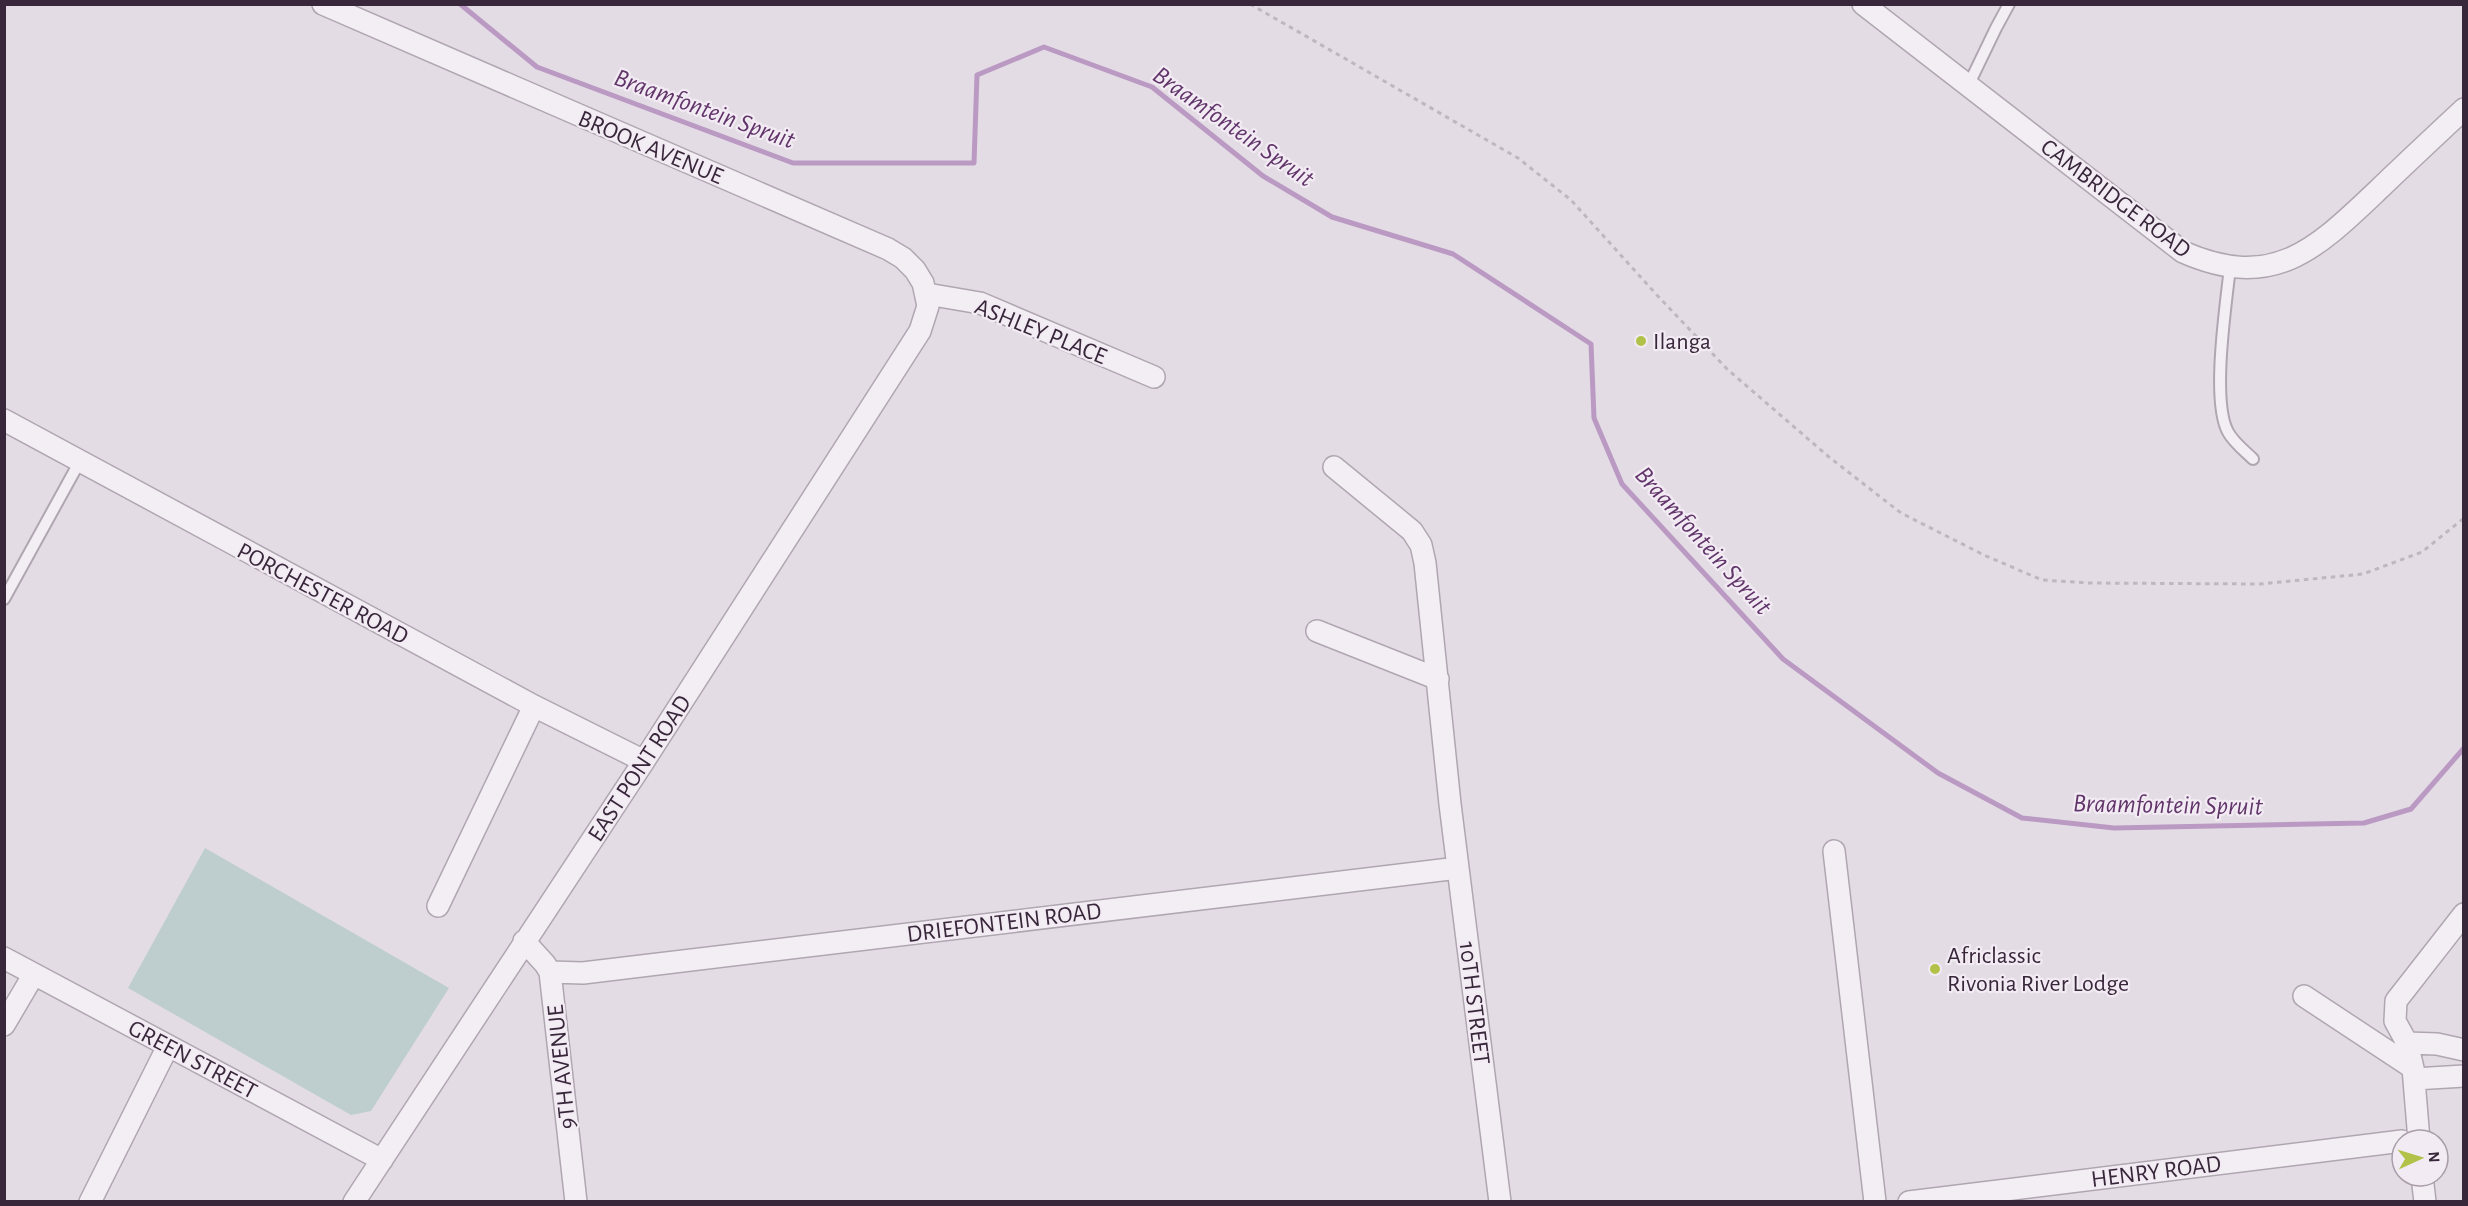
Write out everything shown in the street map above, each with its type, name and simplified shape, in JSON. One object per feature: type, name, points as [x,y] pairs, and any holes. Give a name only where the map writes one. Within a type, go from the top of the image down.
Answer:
[{"type":"street","name":"BROOK AVENUE","points":[[323,4],[888,249],[903,258],[915,270],[927,294]]},
{"type":"street","name":"CAMBRIDGE ROAD","points":[[1863,4],[2183,252],[2206,262],[2230,267],[2257,268],[2283,262],[2309,250],[2337,230],[2463,109]]},
{"type":"street","name":"EAST PONT ROAD","points":[[354,1202],[644,761],[920,331],[928,306],[927,294]]},
{"type":"street","name":"ASHLEY PLACE","points":[[927,294],[980,303],[1154,377]]},
{"type":"street","name":"PORCHESTER ROAD","points":[[4,420],[534,706],[644,761]]},
{"type":"street","name":"10TH STREET","points":[[1334,467],[1396,516],[1412,531],[1421,545],[1428,585],[1450,804],[1500,1202]]},
{"type":"street","points":[[1317,631],[1438,679]]},
{"type":"street","points":[[438,906],[534,706]]},
{"type":"street","points":[[1834,851],[1875,1202]]},
{"type":"street","name":"DRIEFONTEIN ROAD","points":[[550,972],[583,973],[1458,868]]},
{"type":"street","points":[[2412,1128],[2414,1073],[2407,1043],[2395,1022],[2396,1001],[2463,914]]},
{"type":"street","name":"9TH AVENUE","points":[[524,941],[550,972],[576,1202]]},
{"type":"street","name":"GREEN STREET","points":[[4,958],[382,1160]]},
{"type":"street","points":[[4,1025],[34,974]]},
{"type":"street","points":[[2304,996],[2414,1073],[2463,1076]]},
{"type":"street","points":[[2407,1043],[2437,1044],[2463,1050]]},
{"type":"street","points":[[90,1202],[168,1046]]},
{"type":"street","name":"HENRY ROAD","points":[[1909,1202],[1954,1199],[2390,1143]]},
{"type":"lane","points":[[1968,86],[2009,4]]},
{"type":"lane","points":[[2230,267],[2221,374],[2221,405],[2223,419],[2229,433],[2253,459]]},
{"type":"lane","points":[[4,599],[80,461]]},
{"type":"path","points":[[1250,4],[1518,158],[1571,200],[1727,369],[1829,456],[1901,513],[1984,555],[2042,580],[2089,584],[2260,584],[2363,573],[2422,552],[2463,518]]},
{"type":"shaded area","points":[[205,848],[449,988],[371,1111],[351,1115],[128,988]]},
{"type":"waterway","name":"Braamfontein Spruit","points":[[460,4],[537,67],[793,163],[974,163],[977,75],[1044,47],[1152,87],[1263,176],[1332,217],[1453,254],[1591,344],[1594,418],[1622,484],[1783,659],[1938,773],[2022,818],[2114,828],[2364,823],[2411,809],[2464,748]]},
{"type":"place","name":"Ilanga","points":[[1641,341]]},
{"type":"place","name":"Africlassic Rivonia River Lodge","points":[[1935,969]]}]
